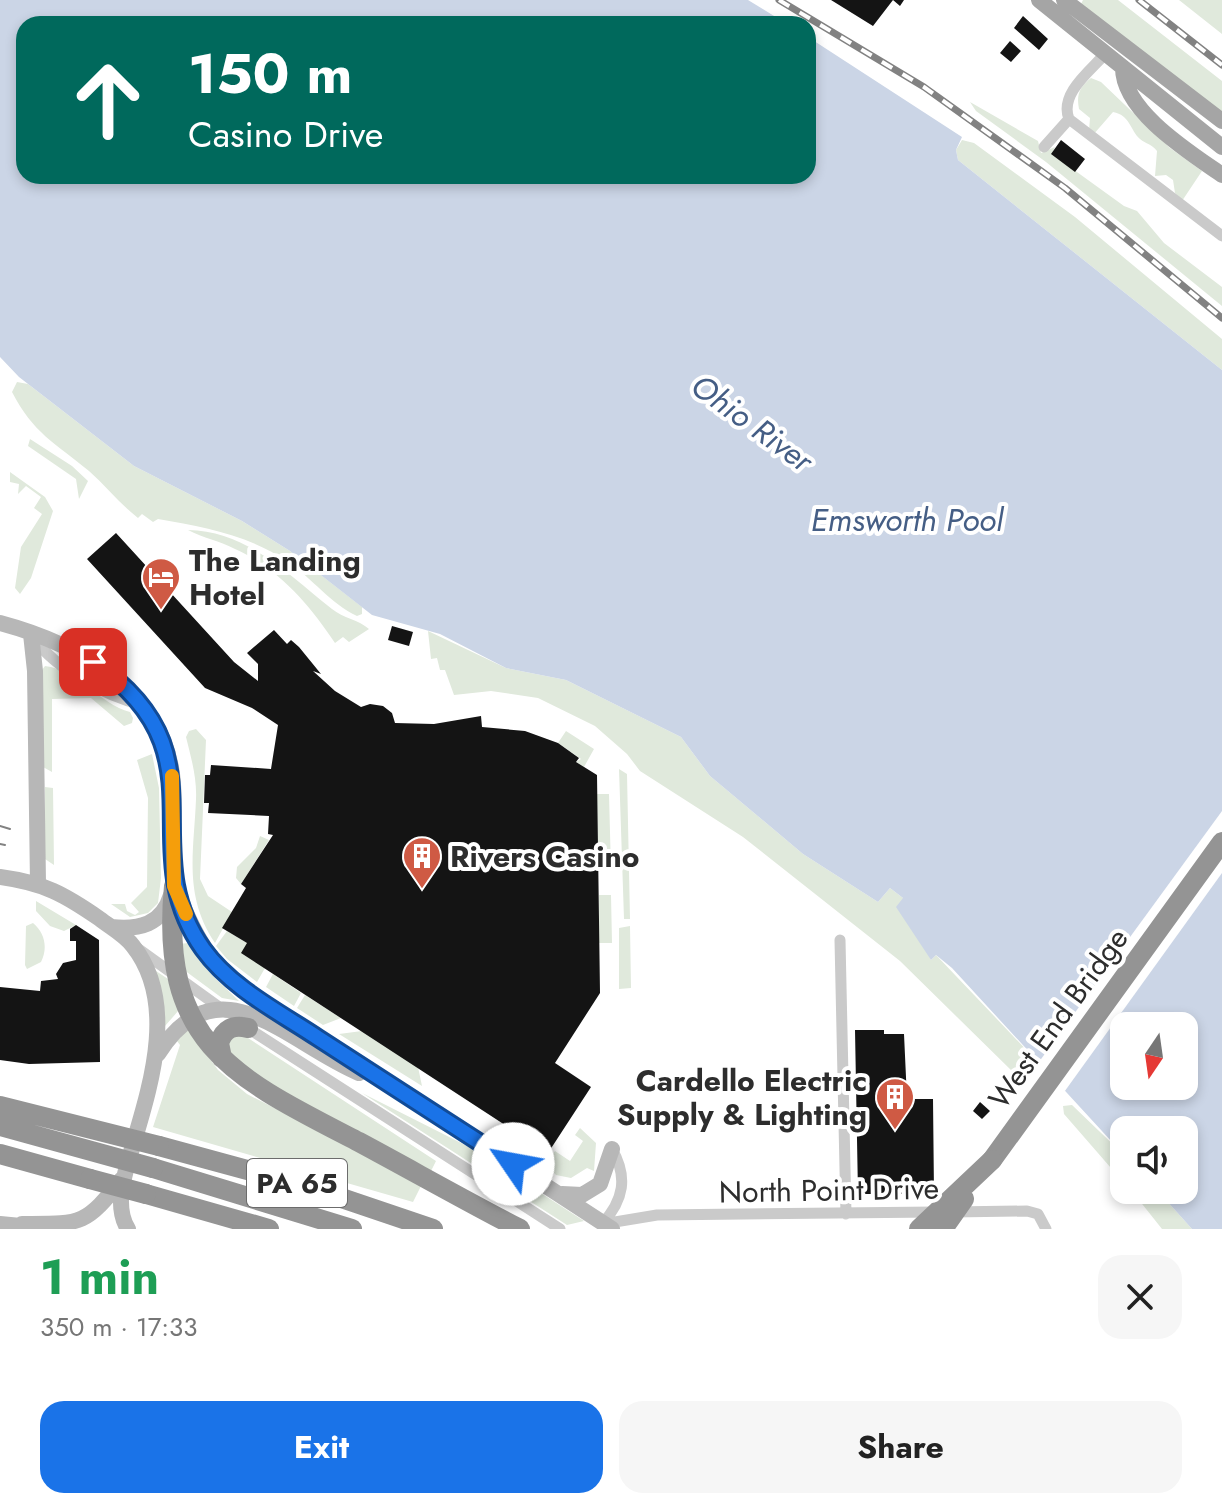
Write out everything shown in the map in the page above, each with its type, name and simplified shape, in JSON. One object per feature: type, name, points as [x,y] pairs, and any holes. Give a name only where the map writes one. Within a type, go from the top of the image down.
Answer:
[{"type":"highway","name":"West End Bridge","points":[[943,1229],[1222,842]]},
{"type":"highway","points":[[174,886],[171,932],[176,973],[192,1016],[222,1058],[258,1089],[520,1229]]},
{"type":"highway","points":[[222,1058],[219,1043],[225,1031],[236,1026],[248,1028]]},
{"type":"highway","name":"PA 65","points":[[0,1106],[306,1186],[433,1229]]},
{"type":"highway","points":[[0,1126],[153,1168],[352,1229]]},
{"type":"highway","name":"PA 65","points":[[0,1154],[269,1229]]},
{"type":"highway","points":[[919,1229],[992,1160]]},
{"type":"highway","points":[[962,1229],[992,1160]]},
{"type":"highway","points":[[146,1194],[230,1229]]},
{"type":"main road","points":[[1039,0],[1222,147]]},
{"type":"main road","points":[[1064,0],[1222,121]]},
{"type":"main road","points":[[1123,68],[1123,85],[1140,107],[1170,137],[1222,175]]},
{"type":"main road","points":[[0,623],[51,639],[93,662],[128,688],[142,705],[167,748],[172,775],[174,886],[164,911],[152,923],[134,928],[111,927]]},
{"type":"main road","points":[[31,634],[35,671],[38,883]]},
{"type":"main road","points":[[0,877],[38,883],[56,890],[133,945],[155,1000],[157,1057]]},
{"type":"main road","points":[[174,886],[204,950],[217,966],[257,998],[561,1194],[604,1227]]},
{"type":"main road","points":[[128,1229],[121,1211],[123,1177],[157,1057],[174,1031],[192,1016],[221,1008],[260,1018],[328,1060],[398,1089]]},
{"type":"main road","points":[[561,1194],[582,1195],[600,1184],[612,1149]]},
{"type":"main road","points":[[0,1224],[82,1220],[97,1211],[123,1177]]},
{"type":"main road","points":[[22,1224],[41,1229]]},
{"type":"street","points":[[1105,54],[1069,95],[1066,105],[1069,119],[1222,236]]},
{"type":"street","points":[[1044,147],[1069,119]]},
{"type":"street","points":[[840,940],[846,1214]]},
{"type":"street","points":[[133,945],[176,973],[248,1028],[560,1229]]},
{"type":"street","points":[[604,1227],[624,1186],[620,1163],[612,1149]]},
{"type":"street","name":"North Point Drive","points":[[604,1227],[657,1215],[1027,1211],[1038,1214],[1046,1229]]},
{"type":"shaded area","points":[[1083,0],[1118,0],[1222,81],[1222,117],[1081,4]]},
{"type":"shaded area","points":[[1179,0],[1222,0],[1222,34]]},
{"type":"shaded area","points":[[1091,78],[1101,82],[1170,148],[1202,171],[1182,201],[1175,193],[1173,180],[1166,175],[1155,176],[1157,151],[1140,139],[1123,116],[1113,112],[1093,135],[1089,131],[1090,118],[1079,109],[1078,99]]},
{"type":"shaded area","points":[[970,102],[1038,141],[1041,153],[1055,147],[1052,154],[1124,206],[1137,211],[1164,243],[1222,287],[1222,306],[1046,162],[976,111]]},
{"type":"shaded area","points":[[962,140],[974,143],[1075,217],[1222,339],[1222,370],[958,160],[956,150]]},
{"type":"shaded area","points":[[17,382],[28,384],[134,466],[242,521],[290,551],[362,607],[362,614],[357,616],[347,611],[288,562],[258,545],[209,529],[158,519],[153,522],[142,514],[138,518],[28,418],[12,392]]},
{"type":"shaded area","points":[[30,439],[72,466],[88,481],[79,499],[76,479],[28,446]]},
{"type":"shaded area","points":[[10,472],[45,497],[53,511],[31,578],[20,594],[15,588],[21,547],[42,514],[34,508],[41,497],[26,486],[18,494],[19,484],[10,482]]},
{"type":"shaded area","points":[[188,530],[209,532],[248,546],[283,569],[336,612],[369,629],[349,642],[343,637],[335,643],[304,601],[266,567],[229,546]]},
{"type":"shaded area","points":[[428,631],[506,668],[566,680],[681,737],[710,776],[803,854],[878,902],[890,888],[903,898],[931,960],[936,955],[1035,1059],[1034,1071],[1026,1079],[1013,1072],[900,961],[743,837],[640,771],[627,754],[595,726],[538,698],[491,691],[454,695],[445,670],[440,670],[437,658],[431,659]]},
{"type":"shaded area","points":[[45,666],[68,674],[109,702],[130,712],[133,718],[132,723],[124,726],[91,698],[52,699],[52,772],[43,767],[42,670]]},
{"type":"shaded area","points":[[196,729],[206,740],[200,879],[208,896],[232,912],[215,943],[198,908],[194,890],[196,791],[186,737],[189,731]]},
{"type":"shaded area","points":[[566,731],[594,749],[584,767],[576,762],[581,759],[558,743]]},
{"type":"shaded area","points":[[152,754],[159,788],[161,878],[158,903],[148,913],[130,917],[111,904],[125,904],[127,911],[135,915],[139,912],[131,903],[147,887],[148,798],[137,760]]},
{"type":"shaded area","points":[[619,769],[627,774],[630,919],[624,919]]},
{"type":"shaded area","points":[[45,787],[53,788],[54,865],[45,859]]},
{"type":"shaded area","points":[[597,794],[609,794],[611,870],[598,870]]},
{"type":"shaded area","points":[[260,836],[269,840],[241,884],[236,878],[237,867],[256,848]]},
{"type":"shaded area","points":[[599,895],[611,895],[612,943],[599,943]]},
{"type":"shaded area","points":[[36,901],[76,925],[64,931],[50,926],[36,911]]},
{"type":"shaded area","points":[[33,923],[43,936],[45,946],[41,962],[27,969],[26,926]]},
{"type":"shaded area","points":[[630,926],[631,988],[619,989],[619,928]]},
{"type":"shaded area","points":[[227,931],[247,943],[265,968],[257,982],[227,959],[216,946]]},
{"type":"shaded area","points":[[189,943],[213,976],[239,1001],[222,998],[184,970],[178,944]]},
{"type":"shaded area","points":[[153,969],[168,979],[179,1010],[165,1026]]},
{"type":"shaded area","points":[[273,974],[301,993],[294,1006],[266,987]]},
{"type":"shaded area","points":[[305,995],[341,1018],[323,1025],[297,1008]]},
{"type":"shaded area","points":[[188,1029],[218,1070],[247,1094],[422,1184],[413,1202],[153,1127],[180,1045],[177,1041]]},
{"type":"shaded area","points":[[362,1031],[418,1067],[422,1086],[339,1034]]},
{"type":"shaded area","points":[[230,1036],[245,1036],[436,1161],[430,1173],[268,1083],[234,1059],[226,1044]]},
{"type":"shaded area","points":[[362,1093],[473,1149],[584,1221],[567,1225]]},
{"type":"shaded area","points":[[1072,1105],[1110,1142],[1110,1167],[1064,1114],[1063,1106]]},
{"type":"shaded area","points":[[580,1128],[596,1143],[594,1171],[587,1168],[571,1178],[556,1175],[546,1164],[555,1151],[570,1161],[583,1141],[575,1135]]},
{"type":"shaded area","points":[[1142,1204],[1170,1204],[1192,1229],[1162,1229]]},
{"type":"water","name":"Emsworth Pool","points":[[0,0],[748,0],[774,16],[16,16],[16,184],[816,184],[816,42],[962,137],[956,150],[958,160],[1222,370],[1222,1229],[1192,1229],[1170,1204],[1198,1204],[1198,1116],[1110,1116],[1110,1140],[952,968],[936,955],[931,960],[896,907],[903,898],[890,888],[878,902],[803,854],[710,776],[681,737],[566,680],[506,668],[440,634],[372,615],[290,551],[242,521],[134,466],[19,377],[0,357]]},
{"type":"pier","points":[[1222,811],[1222,873],[1122,1012],[1110,1012],[1110,1028],[1062,1095],[1036,1066]]},
{"type":"building","points":[[831,0],[893,0],[873,26]]},
{"type":"building","points":[[1023,16],[1048,39],[1039,50],[1014,28]]},
{"type":"building","points":[[1010,41],[1021,51],[1011,62],[1000,53]]},
{"type":"building","points":[[1061,140],[1085,159],[1075,172],[1051,154]]},
{"type":"building","name":"Rivers Casino","points":[[116,533],[234,662],[258,681],[258,664],[247,653],[274,630],[287,644],[291,640],[299,647],[321,674],[313,671],[335,691],[361,707],[370,704],[383,706],[392,713],[395,723],[434,724],[481,716],[482,727],[525,731],[558,743],[579,758],[576,762],[597,775],[600,993],[555,1063],[591,1087],[548,1153],[241,953],[247,943],[222,928],[246,888],[241,884],[273,835],[268,834],[269,816],[208,813],[209,803],[204,803],[205,775],[210,775],[211,765],[271,769],[278,725],[252,708],[205,688],[87,559]]},
{"type":"building","points":[[392,626],[413,632],[409,646],[388,640]]},
{"type":"building","points":[[76,925],[99,940],[100,1062],[29,1064],[0,1060],[0,987],[40,991],[41,981],[58,979],[56,974],[63,963],[76,960],[76,941],[70,941],[70,929]]},
{"type":"building","name":"Cardello Electric Supply & Lighting","points":[[855,1030],[904,1034],[907,1099],[933,1099],[934,1194],[858,1194]]},
{"type":"building","points":[[980,1102],[990,1111],[982,1119],[973,1111]]},
{"type":"tram line","points":[[0,826],[10,829]]},
{"type":"tram line","points":[[0,844],[5,845]]},
{"type":"railway","points":[[779,0],[806,16]]},
{"type":"railway","points":[[1139,0],[1222,65]]},
{"type":"railway","points":[[816,22],[924,87],[1065,188],[1222,318]]},
{"type":"slow traffic","points":[[172,776],[174,886],[186,914]]},
{"type":"place","name":"The Landing Hotel","points":[[161,611]]},
{"type":"place","name":"Rivers Casino","points":[[422,890]]},
{"type":"place","name":"Cardello Electric Supply & Lighting","points":[[895,1131]]},
{"type":"route","points":[[93,662],[128,688],[148,713],[167,748],[172,775],[174,886],[196,939],[217,966],[257,998],[513,1164]]},
{"type":"water label","name":"Ohio River","points":[[752,423]]}]
